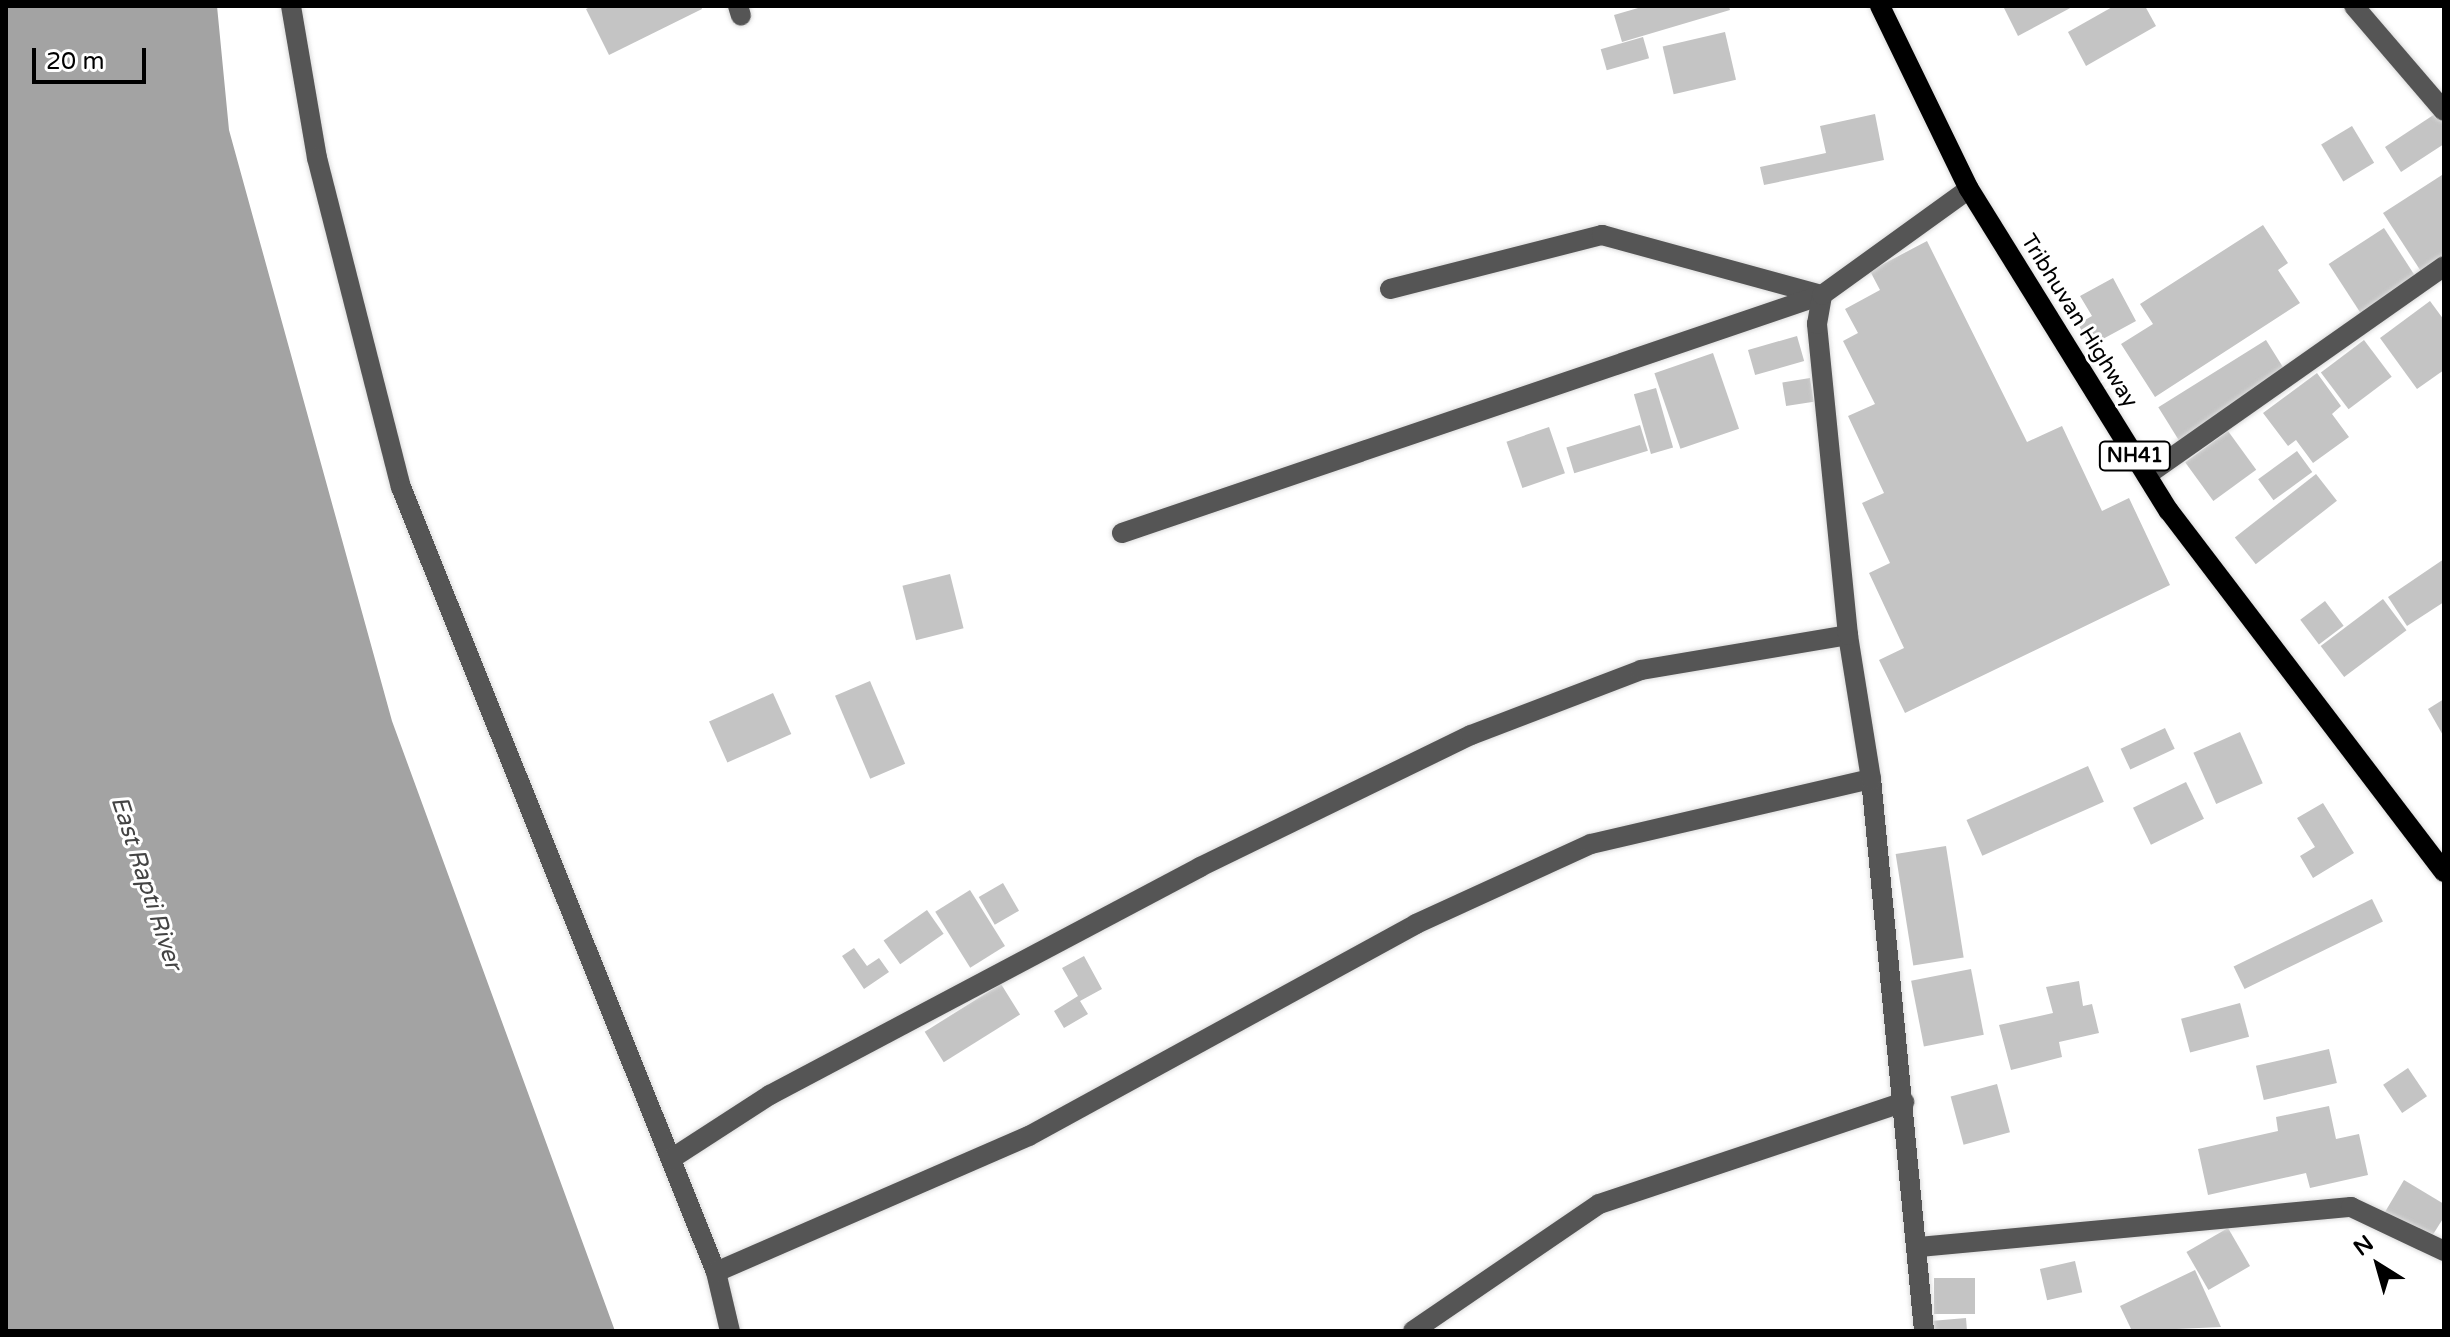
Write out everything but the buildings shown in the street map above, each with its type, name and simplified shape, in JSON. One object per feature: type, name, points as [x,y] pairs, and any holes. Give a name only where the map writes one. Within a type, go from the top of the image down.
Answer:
[{"type":"main road","name":"Tribhuvan Highway","points":[[1880,6],[1969,189],[2147,475],[2444,872]]},
{"type":"street","points":[[291,6],[317,158],[401,487],[716,1272],[730,1331]]},
{"type":"street","points":[[2354,6],[2444,111]]},
{"type":"street","points":[[1122,533],[1822,295],[1969,189]]},
{"type":"street","points":[[1390,289],[1602,235],[1822,295]]},
{"type":"street","points":[[2147,475],[2444,266]]},
{"type":"street","points":[[1822,295],[1817,324],[1848,635],[1871,779],[1919,1247],[1924,1331]]},
{"type":"street","points":[[671,1159],[770,1095],[1200,867],[1471,735],[1641,670],[1848,635]]},
{"type":"street","points":[[716,1272],[1029,1136],[1416,924],[1591,844],[1871,779]]},
{"type":"street","points":[[1413,1331],[1599,1204],[1904,1102]]},
{"type":"street","points":[[1919,1247],[2351,1207],[2444,1251]]},
{"type":"water","name":"East Rapti River","points":[[6,6],[217,6],[229,130],[392,721],[615,1331],[6,1331]]}]
